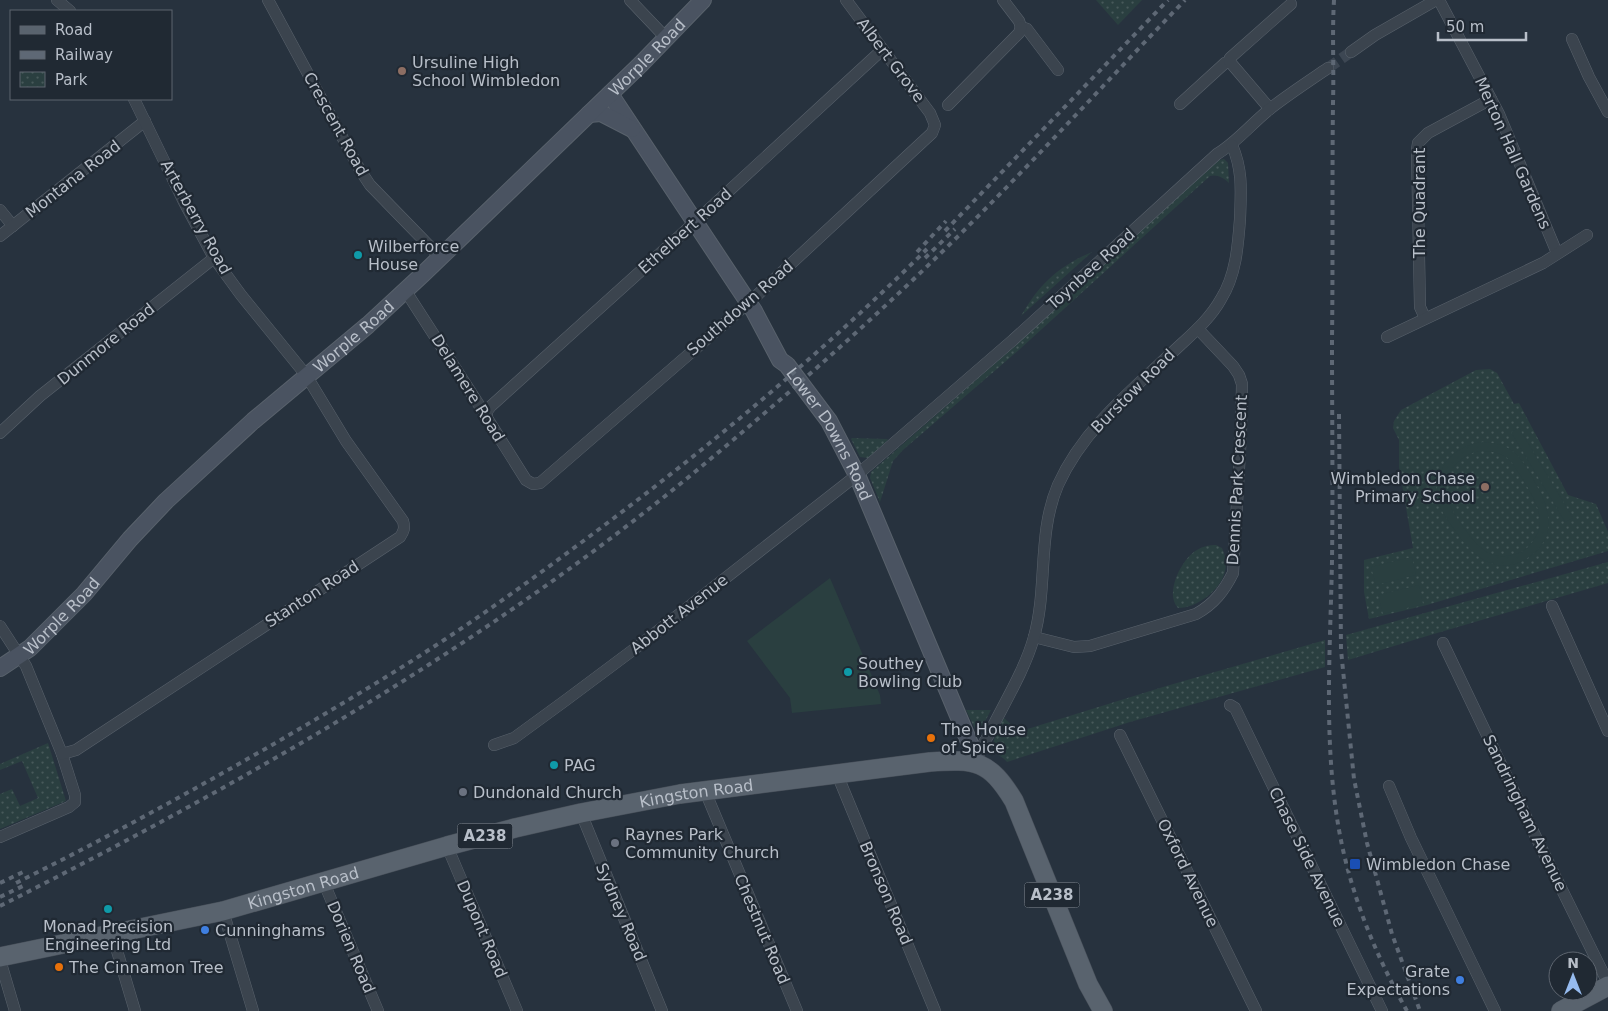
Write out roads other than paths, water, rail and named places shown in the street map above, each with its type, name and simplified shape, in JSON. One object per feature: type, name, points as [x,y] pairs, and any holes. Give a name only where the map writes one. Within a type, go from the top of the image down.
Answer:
[{"type":"main road","name":"Worple Road","points":[[0,668],[30,648],[78,600],[130,539],[166,501],[306,375],[368,325],[667,39],[703,0]]},
{"type":"main road","name":"Lower Downs Road","points":[[610,94],[748,303],[780,360],[787,365],[830,421],[857,475],[976,758]]},
{"type":"main road","name":"Lower Downs Road","points":[[589,114],[601,113],[607,115],[636,131]]},
{"type":"main road","name":"Kingston Road","points":[[0,958],[223,910],[324,883],[448,846],[581,813],[705,791],[930,762],[976,758],[1000,779],[1014,801],[1088,984],[1102,1011]]},
{"type":"main road","points":[[1561,1011],[1608,985]]},
{"type":"street","points":[[57,0],[69,10]]},
{"type":"street","name":"Crescent Road","points":[[268,0],[360,170],[370,185],[440,257]]},
{"type":"street","points":[[630,0],[667,39]]},
{"type":"street","name":"Albert Grove","points":[[846,0],[934,121]]},
{"type":"street","points":[[1003,0],[1019,20],[1022,27],[1027,29],[1058,70]]},
{"type":"street","points":[[1351,52],[1375,35],[1437,0]]},
{"type":"street","name":"Merton Hall Gardens","points":[[1437,0],[1491,99],[1557,253]]},
{"type":"street","points":[[1230,62],[1230,58],[1291,4]]},
{"type":"street","points":[[948,105],[1019,33],[1022,27]]},
{"type":"street","points":[[1572,39],[1589,77],[1608,112]]},
{"type":"street","name":"Ethelbert Road","points":[[487,411],[490,406],[694,223],[882,50]]},
{"type":"street","points":[[1180,104],[1226,63],[1230,62]]},
{"type":"street","points":[[1230,62],[1270,109]]},
{"type":"street","name":"Toynbee Road","points":[[857,475],[1013,340],[1217,154],[1232,145],[1240,135],[1270,109],[1328,68]]},
{"type":"street","name":"The Quadrant","points":[[1425,318],[1420,307],[1418,143],[1428,133],[1491,99]]},
{"type":"street","name":"Arterberry Road","points":[[134,100],[184,202],[214,258],[241,295],[306,375]]},
{"type":"street","name":"Montana Road","points":[[0,236],[145,121]]},
{"type":"street","name":"Southdown Road","points":[[533,484],[540,483],[748,303],[932,133],[934,121]]},
{"type":"street","name":"Burstow Road","points":[[976,758],[1034,637],[1038,616],[1046,521],[1059,483],[1096,426],[1198,329],[1221,300],[1230,282],[1239,236],[1241,185],[1239,165],[1232,145]]},
{"type":"street","points":[[0,210],[13,226]]},
{"type":"street","points":[[1387,337],[1543,263],[1587,235]]},
{"type":"street","name":"Dunmore Road","points":[[0,433],[40,396],[214,258]]},
{"type":"street","name":"Delamere Road","points":[[405,290],[480,408],[487,411],[488,418],[526,480],[533,484]]},
{"type":"street","name":"Dennis Park Crescent","points":[[1034,637],[1074,647],[1090,646],[1196,614],[1208,607],[1227,586],[1233,572],[1242,384],[1239,374],[1233,366],[1198,329]]},
{"type":"street","name":"Stanton Road","points":[[62,754],[76,750],[400,537],[403,532],[403,521],[346,441],[306,375]]},
{"type":"street","name":"Abbott Avenue","points":[[494,744],[514,738],[574,694],[857,475]]},
{"type":"street","points":[[1552,606],[1608,730]]},
{"type":"street","points":[[0,626],[26,666],[62,754],[76,796],[75,802],[69,807],[0,836]]},
{"type":"street","name":"Sandringham Avenue","points":[[1443,642],[1608,985]]},
{"type":"street","name":"Chase Side Avenue","points":[[1230,704],[1235,708],[1382,1011]]},
{"type":"street","name":"Oxford Avenue","points":[[1120,735],[1256,1011]]},
{"type":"street","name":"Bronson Road","points":[[837,774],[935,1011]]},
{"type":"street","points":[[1389,786],[1411,838],[1495,1011]]},
{"type":"street","name":"Chestnut Road","points":[[705,791],[797,1011]]},
{"type":"street","name":"Sydney Road","points":[[581,813],[662,1011]]},
{"type":"street","name":"Dupont Road","points":[[448,846],[517,1011]]},
{"type":"street","name":"Dorien Road","points":[[324,883],[378,1011]]},
{"type":"street","points":[[223,910],[253,1011]]},
{"type":"street","points":[[112,934],[135,1011]]},
{"type":"street","points":[[0,958],[16,1011]]},
{"type":"tunnel","points":[[1328,68],[1351,52]]},
{"type":"railway","points":[[945,231],[1168,0]]},
{"type":"railway","points":[[0,906],[184,809],[364,706],[537,592],[621,531],[764,414],[915,278],[1005,188],[1185,0]]},
{"type":"railway","points":[[1334,0],[1332,533],[1329,683],[1331,764],[1335,805],[1342,845],[1352,884],[1376,949],[1407,1011]]},
{"type":"railway","points":[[917,252],[946,221]]},
{"type":"railway","points":[[925,258],[955,229]]},
{"type":"railway","points":[[16,883],[209,781],[337,707],[444,640],[534,578],[658,484],[751,409],[796,371],[927,249]]},
{"type":"railway","points":[[1339,414],[1341,650],[1354,779],[1367,843],[1392,934],[1420,1011]]},
{"type":"railway","points":[[0,883],[23,872]]},
{"type":"railway","points":[[0,897],[27,884]]},
{"type":"place","name":"Ursuline High School Wimbledon","points":[[402,71]]},
{"type":"place","name":"Wilberforce House","points":[[358,255]]},
{"type":"place","name":"Wimbledon Chase Primary School","points":[[1485,487]]},
{"type":"place","name":"Southey Bowling Club","points":[[848,672]]},
{"type":"place","name":"The House of Spice","points":[[931,738]]},
{"type":"place","name":"PAG","points":[[554,765]]},
{"type":"place","name":"Dundonald Church","points":[[463,792]]},
{"type":"place","name":"Raynes Park Community Church","points":[[615,843]]},
{"type":"place","name":"Wimbledon Chase","points":[[1355,864]]},
{"type":"place","name":"Monad Precision Engineering Ltd","points":[[108,909]]},
{"type":"place","name":"Cunninghams","points":[[205,930]]},
{"type":"place","name":"The Cinnamon Tree","points":[[59,967]]},
{"type":"place","name":"Grate Expectations","points":[[1460,980]]}]
